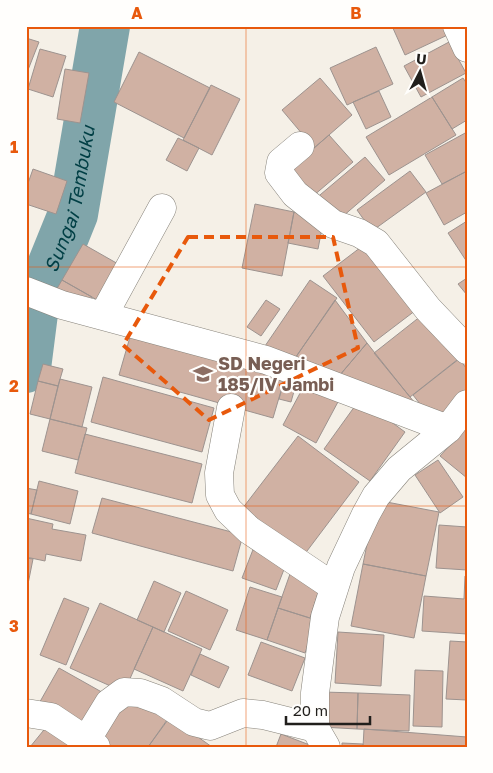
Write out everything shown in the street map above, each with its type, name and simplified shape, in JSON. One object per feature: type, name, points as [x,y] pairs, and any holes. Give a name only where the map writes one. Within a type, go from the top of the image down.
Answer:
[{"type":"street","points":[[457,26],[467,48]]},
{"type":"street","points":[[300,146],[280,162],[279,173],[294,194],[333,224],[359,233],[376,243],[428,309],[467,350]]},
{"type":"street","points":[[103,316],[162,208]]},
{"type":"street","points":[[30,292],[62,305],[266,360],[448,429]]},
{"type":"street","points":[[26,713],[51,717],[91,743],[109,703],[124,692],[140,694],[162,701],[194,722],[210,726],[243,713],[263,715],[320,737],[315,693],[325,617],[341,567],[376,496],[399,469],[448,429],[467,404]]},
{"type":"street","points":[[231,408],[219,473],[220,495],[228,510],[249,530],[334,587]]},
{"type":"highlighted area","points":[[188,237],[333,237],[358,348],[209,420],[123,345]]},
{"type":"building","points":[[392,26],[451,26],[454,32],[405,55]]},
{"type":"building","points":[[26,38],[39,42],[26,75]]},
{"type":"building","points":[[449,42],[466,73],[421,97],[404,66]]},
{"type":"building","points":[[376,47],[393,84],[347,105],[330,68]]},
{"type":"building","points":[[40,49],[66,56],[53,97],[28,89]]},
{"type":"building","points":[[139,52],[210,88],[184,138],[114,102]]},
{"type":"building","points":[[65,69],[89,73],[80,123],[57,119]]},
{"type":"building","points":[[320,78],[352,115],[314,148],[282,110]]},
{"type":"building","points":[[463,78],[467,84],[467,120],[452,129],[432,97]]},
{"type":"building","points":[[211,85],[240,99],[212,155],[183,140]]},
{"type":"building","points":[[379,91],[391,117],[366,129],[353,102]]},
{"type":"building","points":[[432,97],[456,135],[389,175],[366,137]]},
{"type":"building","points":[[467,132],[467,171],[442,184],[425,155]]},
{"type":"building","points":[[329,135],[353,162],[313,196],[290,169]]},
{"type":"building","points":[[178,138],[199,148],[187,171],[166,160]]},
{"type":"building","points":[[365,157],[385,180],[335,223],[314,200]]},
{"type":"building","points":[[33,169],[67,181],[56,214],[26,204],[26,189]]},
{"type":"building","points":[[410,171],[426,192],[372,231],[357,210]]},
{"type":"building","points":[[467,171],[467,212],[444,225],[426,193]]},
{"type":"building","points":[[255,204],[294,212],[282,276],[242,268]]},
{"type":"building","points":[[294,212],[324,218],[318,249],[288,243]]},
{"type":"building","points":[[467,221],[467,262],[448,233]]},
{"type":"building","points":[[369,241],[420,307],[374,342],[323,276]]},
{"type":"building","points":[[83,244],[127,269],[106,305],[62,280]]},
{"type":"building","points":[[467,278],[467,295],[458,284]]},
{"type":"building","points":[[62,280],[92,297],[85,309],[55,292]]},
{"type":"building","points":[[310,280],[337,298],[291,364],[265,346]]},
{"type":"building","points":[[266,300],[280,309],[261,336],[247,327]]},
{"type":"building","points":[[335,300],[367,343],[334,382],[291,364]]},
{"type":"building","points":[[426,312],[462,356],[410,397],[374,353]]},
{"type":"building","name":"SD Negeri 185/IV Jambi","points":[[132,330],[286,374],[273,418],[119,375]]},
{"type":"building","points":[[367,343],[410,397],[415,403],[334,382]]},
{"type":"building","points":[[459,359],[467,369],[467,396],[434,422],[413,395]]},
{"type":"building","points":[[43,364],[63,369],[58,386],[38,381]]},
{"type":"building","points":[[286,374],[298,377],[291,402],[279,399]]},
{"type":"building","points":[[103,377],[214,408],[202,452],[91,422]]},
{"type":"building","points":[[60,379],[92,387],[82,427],[50,419]]},
{"type":"building","points":[[38,381],[58,386],[50,419],[30,414]]},
{"type":"building","points":[[306,382],[339,400],[316,443],[283,425]]},
{"type":"building","points":[[360,399],[405,432],[370,481],[324,449]]},
{"type":"building","points":[[50,419],[87,428],[78,460],[42,451]]},
{"type":"building","points":[[467,427],[467,478],[440,456]]},
{"type":"building","points":[[85,434],[202,464],[192,503],[75,473]]},
{"type":"building","points":[[298,436],[359,482],[304,555],[242,509]]},
{"type":"building","points":[[438,460],[463,497],[440,513],[415,475]]},
{"type":"building","points":[[39,481],[78,491],[70,524],[31,514]]},
{"type":"building","points":[[26,488],[37,490],[31,514],[26,513]]},
{"type":"building","points":[[102,498],[243,535],[233,571],[92,533]]},
{"type":"building","points":[[376,500],[439,512],[426,576],[363,564]]},
{"type":"building","points":[[26,518],[53,524],[52,529],[86,535],[81,561],[46,554],[45,561],[26,557]]},
{"type":"building","points":[[439,525],[467,527],[467,570],[436,568]]},
{"type":"building","points":[[254,547],[288,559],[276,590],[242,578]]},
{"type":"building","points":[[26,558],[33,559],[27,589],[26,589]]},
{"type":"building","points":[[363,564],[426,576],[414,638],[351,626]]},
{"type":"building","points":[[290,574],[321,584],[310,618],[278,608]]},
{"type":"building","points":[[465,576],[467,576],[467,634],[422,631],[424,596],[464,599]]},
{"type":"building","points":[[154,581],[181,593],[164,632],[137,620]]},
{"type":"building","points":[[250,587],[282,597],[267,640],[236,630]]},
{"type":"building","points":[[186,591],[228,610],[210,650],[168,631]]},
{"type":"building","points":[[64,598],[89,608],[66,665],[40,655]]},
{"type":"building","points":[[100,603],[153,627],[124,692],[70,668]]},
{"type":"building","points":[[278,608],[316,620],[305,653],[267,640]]},
{"type":"building","points":[[153,627],[202,649],[183,691],[134,669]]},
{"type":"building","points":[[338,632],[384,635],[381,686],[335,683]]},
{"type":"building","points":[[450,641],[467,642],[467,700],[446,699]]},
{"type":"building","points":[[261,642],[305,658],[292,691],[248,675]]},
{"type":"building","points":[[200,654],[229,667],[219,688],[191,675]]},
{"type":"building","points":[[59,668],[107,695],[86,734],[37,707]]},
{"type":"building","points":[[415,670],[443,671],[442,727],[413,726]]},
{"type":"building","points":[[322,692],[358,693],[357,729],[321,727]]},
{"type":"building","points":[[358,693],[410,695],[409,731],[357,729]]},
{"type":"building","points":[[131,694],[167,720],[148,747],[110,747],[99,739]]},
{"type":"building","points":[[170,717],[212,747],[148,747]]},
{"type":"building","points":[[52,720],[85,747],[30,747]]},
{"type":"building","points":[[364,729],[467,737],[467,747],[363,747]]},
{"type":"building","points":[[281,734],[315,747],[276,747]]},
{"type":"building","points":[[342,743],[363,744],[363,747],[342,747]]},
{"type":"waterway","name":"Sungai Tembuku","points":[[26,368],[33,313],[73,214],[105,26]]},
{"type":"place","name":"SD Negeri 185/IV Jambi","points":[[203,374]]}]
